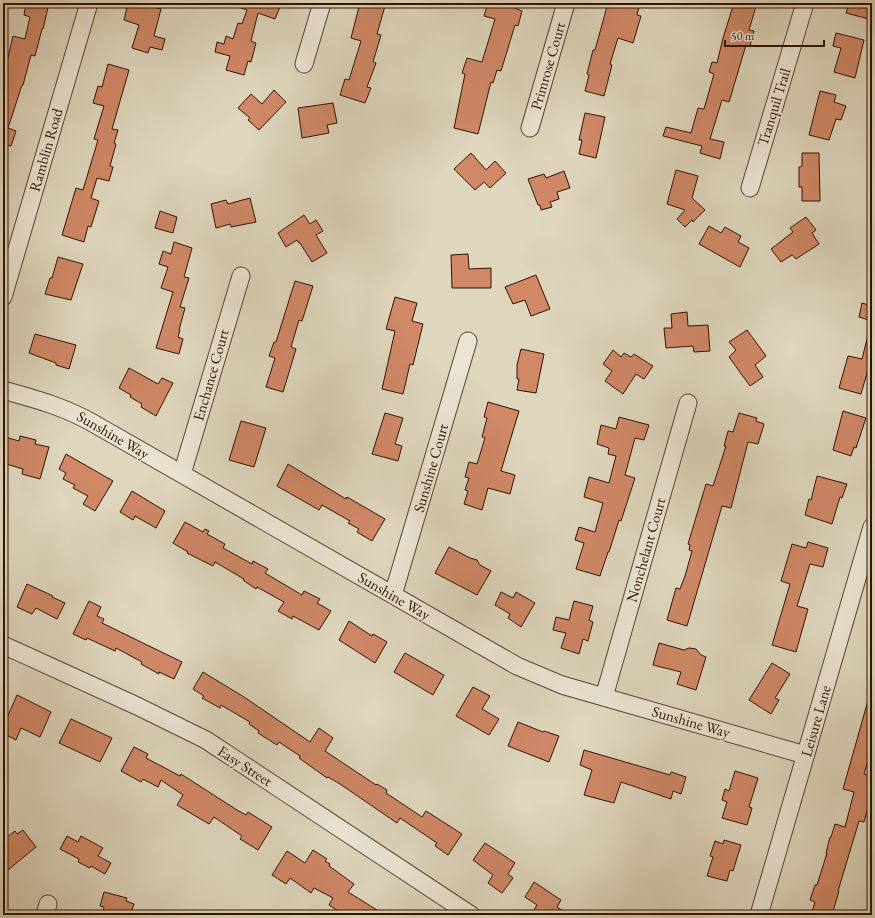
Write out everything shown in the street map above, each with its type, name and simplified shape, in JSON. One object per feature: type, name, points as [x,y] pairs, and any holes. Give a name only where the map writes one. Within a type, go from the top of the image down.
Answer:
[{"type":"street","name":"Ramblin Road","points":[[3,298],[89,3]]},
{"type":"street","points":[[304,64],[322,3]]},
{"type":"street","name":"Primrose Court","points":[[530,128],[566,3]]},
{"type":"street","name":"Tranquil Trail","points":[[750,188],[805,3]]},
{"type":"street","name":"Enchance Court","points":[[182,474],[241,276]]},
{"type":"street","name":"Sunshine Court","points":[[393,595],[468,341]]},
{"type":"street","name":"Sunshine Way","points":[[3,390],[54,404],[72,412],[531,672],[562,685],[805,755]]},
{"type":"street","name":"Nonchelant Court","points":[[604,696],[688,403]]},
{"type":"street","name":"Leisure Lane","points":[[759,915],[872,527]]},
{"type":"street","name":"Easy Street","points":[[3,645],[137,706],[206,740],[471,915]]},
{"type":"building","points":[[26,3],[49,3],[35,56],[31,55],[23,85],[8,128],[16,131],[11,146],[3,144],[3,61],[7,62],[13,36],[25,39],[30,17],[24,15]]},
{"type":"building","points":[[128,3],[141,3],[161,9],[154,36],[165,39],[162,50],[150,47],[148,53],[132,48],[139,25],[124,20]]},
{"type":"building","points":[[234,3],[274,3],[273,5],[280,7],[275,19],[258,13],[251,41],[256,43],[251,62],[248,61],[244,75],[226,70],[230,56],[215,52],[217,42],[224,44],[226,36],[233,39],[238,23],[242,24],[247,10],[233,5]]},
{"type":"building","points":[[360,3],[374,3],[385,6],[377,34],[381,35],[373,62],[376,63],[367,87],[371,88],[365,103],[340,95],[345,79],[349,80],[361,41],[351,38]]},
{"type":"building","points":[[488,3],[517,3],[515,8],[522,11],[518,26],[515,25],[501,71],[497,70],[493,83],[491,82],[478,134],[454,128],[465,74],[462,73],[467,58],[482,62],[495,19],[484,16]]},
{"type":"building","points":[[608,3],[640,3],[637,15],[641,16],[633,43],[618,38],[610,64],[612,65],[604,96],[585,91],[589,75],[587,74],[593,50],[595,50]]},
{"type":"building","points":[[734,3],[757,3],[749,30],[754,31],[750,46],[746,45],[729,102],[722,100],[710,139],[724,142],[720,159],[700,153],[702,146],[663,136],[666,127],[691,133],[698,108],[704,109],[714,74],[709,72],[712,62],[717,63]]},
{"type":"building","points":[[849,3],[872,3],[872,10],[869,19],[846,13]]},
{"type":"building","points":[[836,33],[864,40],[855,78],[834,72],[841,48],[833,46]]},
{"type":"building","points":[[108,64],[129,70],[112,129],[118,130],[110,166],[113,167],[109,181],[97,178],[91,198],[99,201],[91,227],[88,226],[84,242],[62,235],[76,188],[83,190],[98,140],[94,139],[104,106],[93,103],[98,86],[102,87]]},
{"type":"building","points":[[274,90],[286,102],[259,130],[248,120],[250,118],[238,108],[251,94],[262,104]]},
{"type":"building","points":[[820,91],[836,95],[834,102],[846,106],[841,120],[836,119],[829,140],[809,135]]},
{"type":"building","points":[[333,103],[337,123],[327,125],[329,133],[302,138],[298,108]]},
{"type":"building","points":[[585,113],[605,117],[596,158],[579,154],[582,140],[579,140]]},
{"type":"building","points":[[471,153],[486,170],[495,161],[506,173],[490,188],[484,182],[475,190],[454,169]]},
{"type":"building","points":[[802,153],[819,153],[820,201],[802,201],[802,187],[799,187],[799,167],[802,166]]},
{"type":"building","points":[[676,170],[698,176],[692,198],[705,210],[693,222],[692,220],[685,227],[677,219],[685,210],[667,204]]},
{"type":"building","points":[[564,171],[570,188],[557,192],[559,199],[550,202],[552,207],[541,210],[528,179],[544,174],[546,178]]},
{"type":"building","points":[[250,198],[256,222],[231,227],[230,224],[216,228],[211,204],[226,200],[228,204]]},
{"type":"building","points":[[160,211],[177,217],[173,233],[155,228]]},
{"type":"building","points":[[304,215],[310,224],[316,220],[323,231],[316,235],[327,253],[312,262],[297,240],[286,247],[278,233]]},
{"type":"building","points":[[806,217],[816,230],[812,233],[819,244],[796,259],[792,255],[781,262],[771,249],[793,232],[790,228]]},
{"type":"building","points":[[709,226],[721,233],[725,227],[741,236],[738,242],[749,248],[740,267],[699,244]]},
{"type":"building","points":[[174,242],[192,248],[184,277],[189,278],[180,307],[185,308],[178,337],[183,339],[179,354],[156,348],[173,292],[161,288],[168,267],[159,264],[163,251],[171,254]]},
{"type":"building","points":[[468,254],[469,269],[491,268],[491,288],[452,288],[451,255]]},
{"type":"building","points":[[58,257],[83,264],[71,300],[45,294],[50,278],[52,278]]},
{"type":"building","points":[[536,275],[550,309],[531,316],[525,300],[513,304],[505,287]]},
{"type":"building","points":[[295,281],[313,286],[302,321],[299,320],[291,347],[296,349],[283,392],[266,387],[275,358],[269,356],[274,342],[276,342]]},
{"type":"building","points":[[395,297],[417,303],[412,321],[423,324],[413,365],[410,364],[403,394],[382,389],[395,331],[386,329]]},
{"type":"building","points":[[862,303],[872,306],[872,321],[859,317]]},
{"type":"building","points":[[687,312],[688,326],[708,325],[710,351],[694,352],[693,346],[666,348],[664,328],[672,328],[671,314]]},
{"type":"building","points":[[747,330],[766,356],[755,365],[763,377],[750,386],[729,357],[736,350],[729,342]]},
{"type":"building","points":[[35,334],[76,345],[69,369],[29,353]]},
{"type":"building","points":[[868,335],[872,335],[872,375],[867,373],[861,394],[839,388],[848,356],[862,359]]},
{"type":"building","points":[[521,349],[544,354],[536,393],[517,390],[519,379],[517,379],[517,365]]},
{"type":"building","points":[[613,350],[621,357],[624,353],[631,357],[634,354],[653,366],[644,379],[636,374],[623,394],[605,381],[612,371],[603,364]]},
{"type":"building","points":[[129,368],[158,384],[162,378],[173,383],[156,416],[141,407],[142,404],[119,388]]},
{"type":"building","points":[[488,402],[519,411],[501,471],[515,475],[510,494],[488,488],[482,510],[464,504],[468,491],[465,490],[469,478],[465,477],[469,462],[477,464],[485,438],[482,437],[487,418],[484,417]]},
{"type":"building","points":[[843,411],[866,418],[856,448],[854,447],[851,456],[833,450]]},
{"type":"building","points":[[385,413],[403,418],[395,444],[402,446],[398,461],[372,454]]},
{"type":"building","points":[[739,413],[757,418],[756,421],[764,424],[758,444],[748,442],[731,508],[722,506],[687,626],[667,620],[676,588],[680,589],[685,576],[692,551],[689,550],[690,545],[688,544],[706,484],[713,486],[726,446],[724,446],[728,431],[733,432]]},
{"type":"building","points":[[619,417],[649,425],[644,440],[635,438],[625,475],[635,478],[621,521],[619,520],[600,576],[576,569],[584,543],[575,540],[579,527],[595,532],[603,503],[584,497],[589,477],[609,483],[616,456],[608,454],[609,448],[597,444],[601,425],[616,429]]},
{"type":"building","points":[[241,421],[266,428],[254,467],[229,460]]},
{"type":"building","points":[[20,436],[36,440],[35,444],[49,447],[40,479],[22,474],[23,469],[3,463],[3,443],[5,437],[19,441]]},
{"type":"building","points":[[66,454],[113,481],[95,511],[83,504],[88,496],[73,488],[75,485],[63,479],[66,473],[59,469]]},
{"type":"building","points":[[288,464],[346,499],[347,497],[385,519],[372,541],[357,532],[359,529],[348,523],[350,521],[322,505],[319,510],[277,486]]},
{"type":"building","points":[[817,476],[847,484],[842,498],[840,497],[832,524],[805,515],[809,499],[811,500]]},
{"type":"building","points":[[132,491],[165,511],[156,528],[135,516],[133,520],[120,512]]},
{"type":"building","points":[[185,522],[203,532],[205,529],[209,531],[207,534],[225,544],[223,548],[252,564],[253,561],[268,569],[265,573],[302,595],[304,591],[320,599],[317,603],[331,611],[319,630],[293,616],[292,619],[278,611],[284,602],[257,587],[256,589],[243,580],[244,579],[215,562],[213,566],[187,553],[188,552],[173,543]]},
{"type":"building","points":[[808,542],[828,548],[823,567],[810,564],[797,606],[808,609],[796,652],[772,645],[790,584],[781,581],[792,544],[806,548]]},
{"type":"building","points":[[449,547],[477,560],[480,565],[491,571],[477,595],[435,573]]},
{"type":"building","points":[[27,584],[65,603],[57,619],[36,608],[32,614],[17,607]]},
{"type":"building","points":[[501,592],[513,598],[516,592],[535,603],[521,627],[508,618],[510,614],[495,605]]},
{"type":"building","points":[[89,601],[101,607],[97,616],[104,619],[102,623],[182,662],[174,679],[159,672],[159,674],[141,664],[142,662],[116,648],[115,651],[87,638],[86,640],[73,634]]},
{"type":"building","points":[[574,601],[593,606],[589,620],[593,622],[588,641],[583,639],[579,654],[561,648],[566,633],[553,630],[556,617],[569,620]]},
{"type":"building","points":[[349,621],[372,636],[373,634],[387,642],[375,663],[339,640]]},
{"type":"building","points":[[659,643],[684,650],[689,648],[696,649],[701,655],[706,657],[696,690],[677,684],[681,672],[653,665]]},
{"type":"building","points":[[405,653],[444,675],[433,695],[394,672]]},
{"type":"building","points":[[772,663],[790,674],[775,698],[779,700],[771,714],[749,700]]},
{"type":"building","points":[[203,672],[244,697],[310,742],[319,728],[333,738],[325,751],[376,785],[377,784],[387,790],[386,793],[422,817],[426,811],[462,834],[448,855],[435,846],[437,843],[400,818],[397,823],[340,784],[328,777],[327,778],[299,758],[300,756],[279,742],[277,745],[258,733],[259,731],[249,724],[250,722],[221,705],[220,708],[202,698],[204,696],[193,689]]},
{"type":"building","points":[[473,687],[490,696],[482,709],[499,719],[489,735],[456,716]]},
{"type":"building","points":[[17,695],[51,712],[40,737],[21,728],[16,740],[3,733],[3,727]]},
{"type":"building","points":[[869,697],[872,697],[872,747],[864,774],[872,776],[872,793],[864,822],[859,821],[832,915],[811,915],[815,902],[810,900],[815,885],[817,885],[835,824],[845,827],[854,792],[843,789]]},
{"type":"building","points":[[71,719],[112,738],[100,762],[59,743]]},
{"type":"building","points":[[518,722],[543,732],[544,731],[559,736],[549,762],[508,746]]},
{"type":"building","points":[[134,747],[148,754],[146,758],[180,776],[181,774],[237,810],[246,815],[248,812],[272,827],[258,850],[240,839],[242,836],[214,817],[209,824],[177,805],[183,795],[161,780],[158,787],[143,779],[141,782],[121,771]]},
{"type":"building","points":[[584,750],[670,775],[671,772],[686,777],[681,794],[673,791],[671,799],[621,782],[614,803],[584,795],[592,770],[580,765]]},
{"type":"building","points":[[735,771],[758,778],[749,807],[752,808],[747,825],[722,818],[727,802],[722,800],[725,789],[729,791]]},
{"type":"building","points":[[23,830],[36,847],[3,874],[3,840],[15,831],[17,834]]},
{"type":"building","points":[[67,836],[78,842],[81,836],[103,848],[98,856],[111,863],[105,874],[91,866],[90,868],[78,862],[79,859],[60,849]]},
{"type":"building","points":[[724,840],[741,845],[733,871],[730,870],[727,881],[707,876],[713,857],[710,856],[715,841],[723,844]]},
{"type":"building","points":[[485,843],[515,863],[508,874],[513,878],[502,893],[488,883],[493,875],[473,860]]},
{"type":"building","points":[[313,850],[327,859],[325,861],[330,864],[329,866],[354,884],[348,892],[385,915],[344,915],[329,905],[333,898],[314,888],[311,893],[290,878],[286,884],[272,875],[287,851],[305,863]]},
{"type":"building","points":[[534,882],[561,900],[557,907],[569,915],[531,915],[537,905],[525,897]]},
{"type":"building","points":[[104,892],[127,898],[126,901],[134,904],[130,915],[102,915],[104,907],[100,906]]}]
